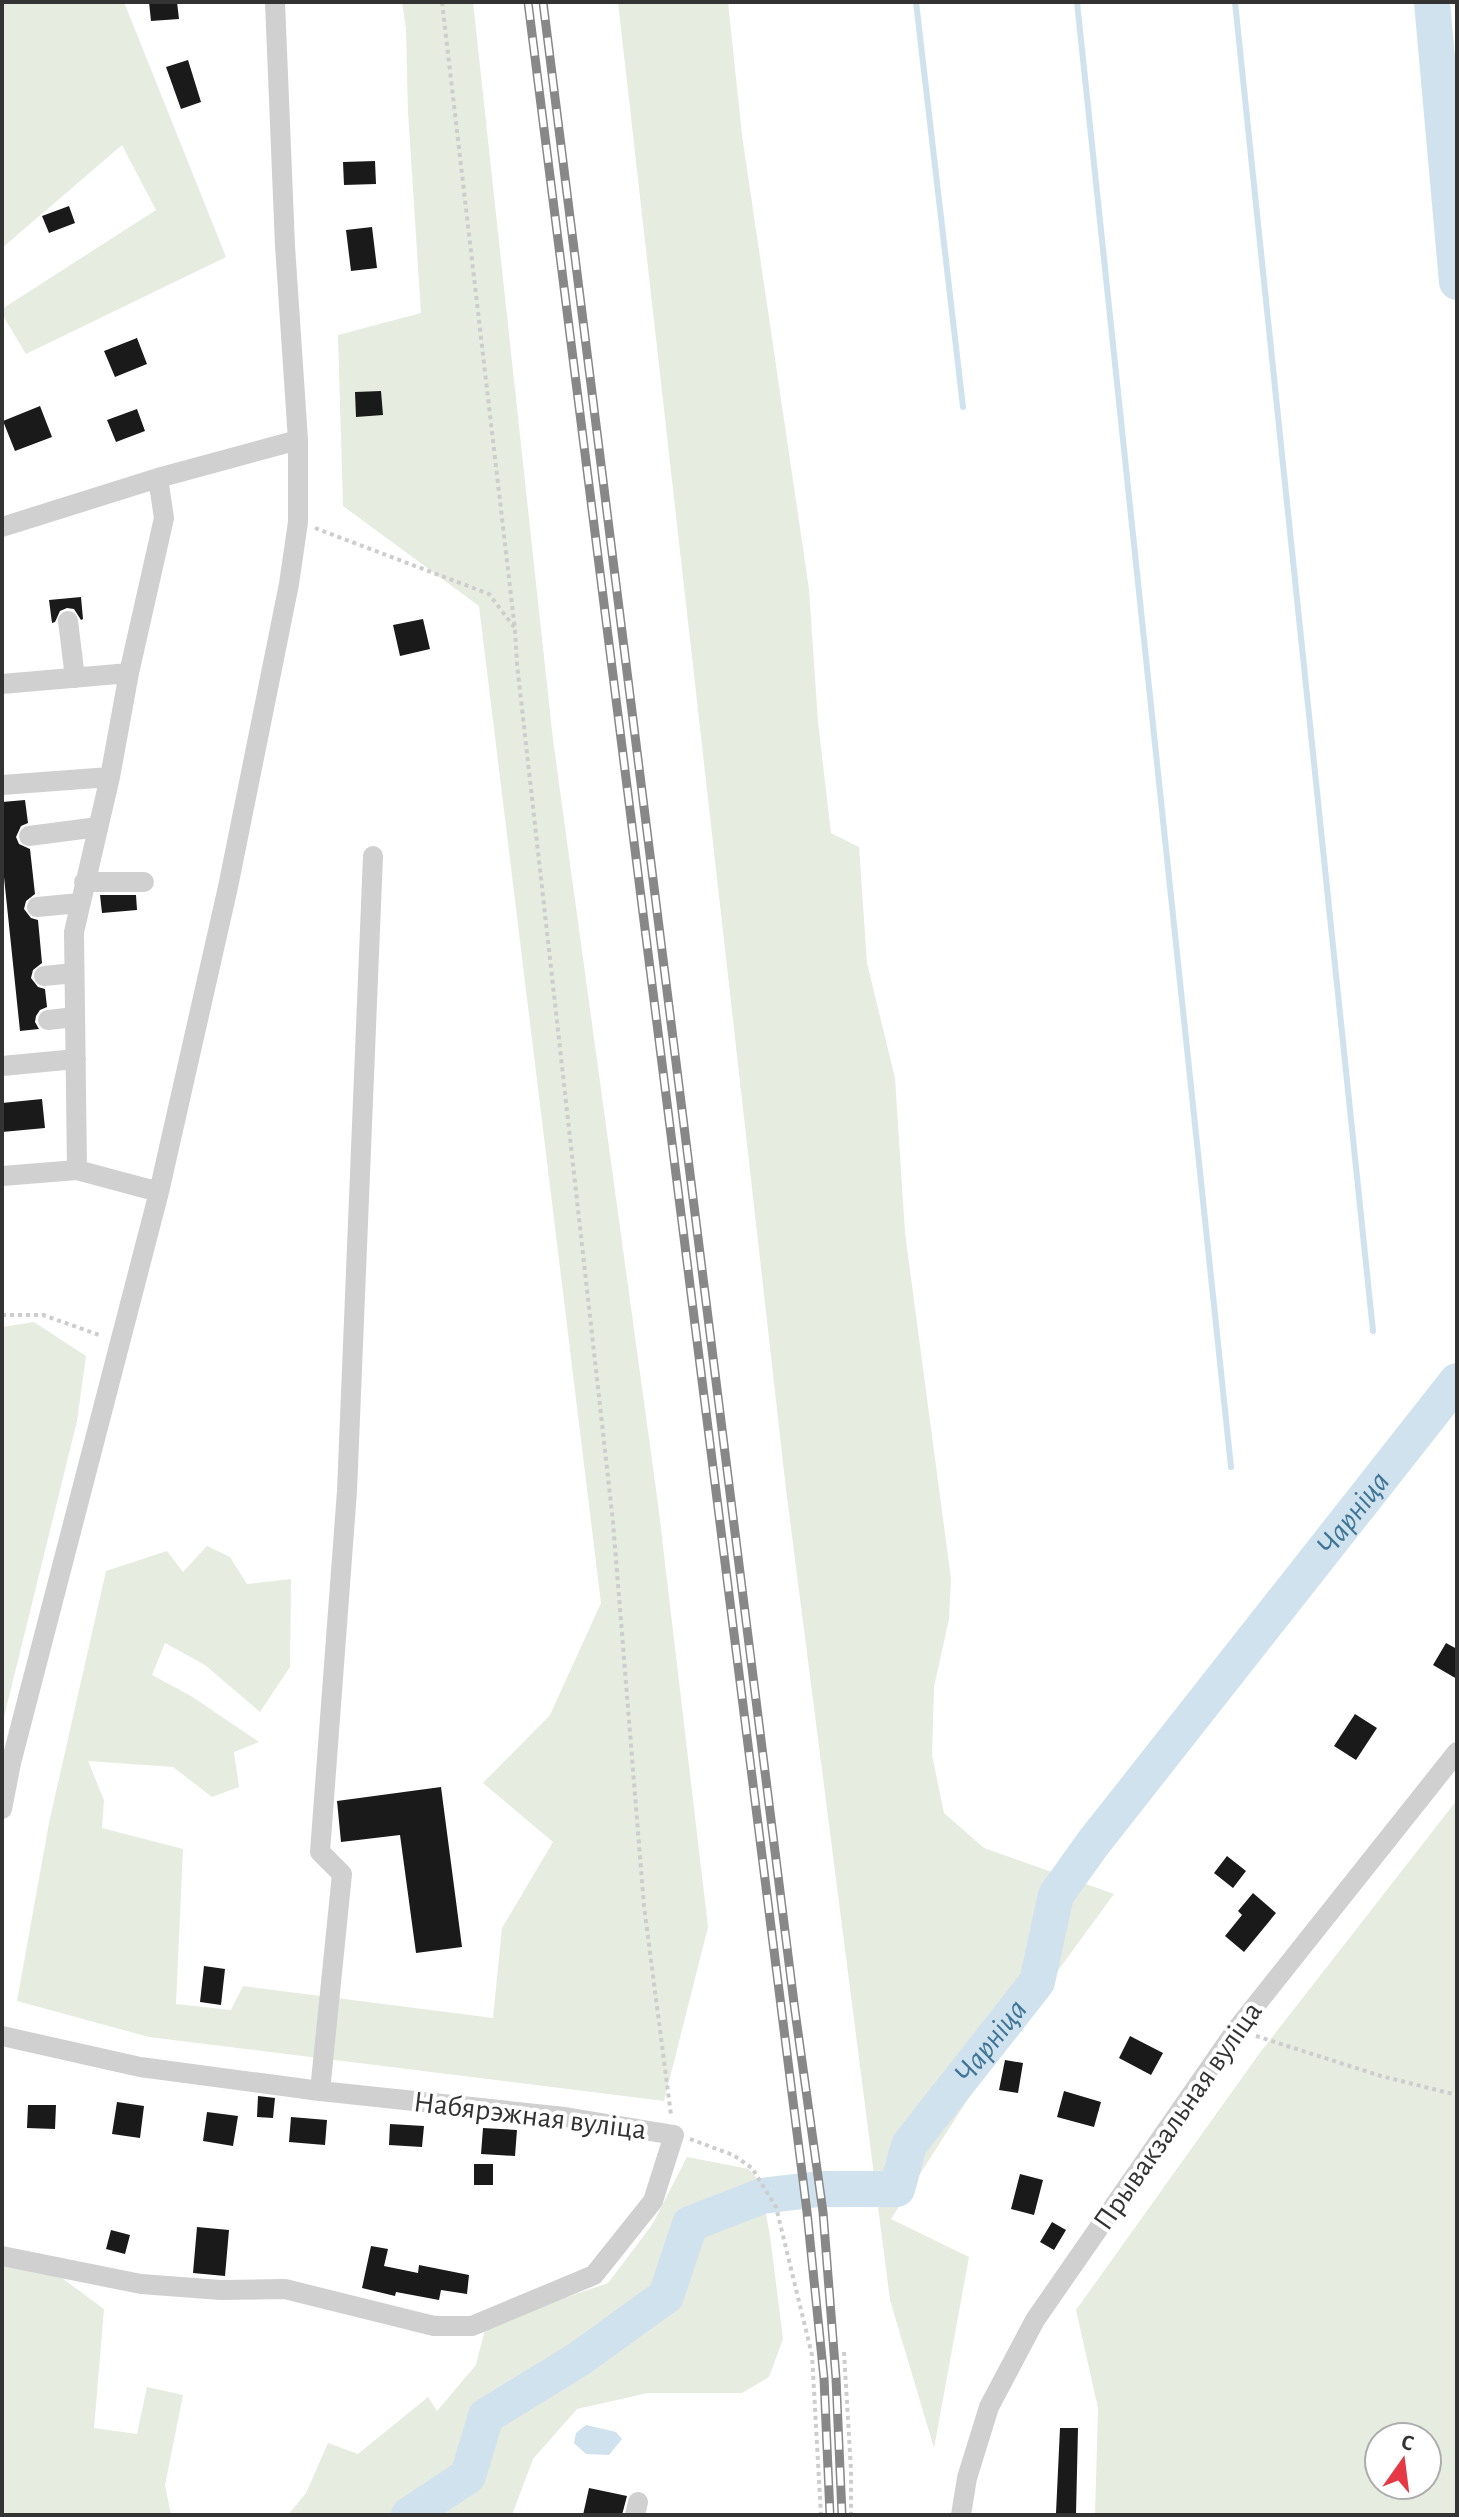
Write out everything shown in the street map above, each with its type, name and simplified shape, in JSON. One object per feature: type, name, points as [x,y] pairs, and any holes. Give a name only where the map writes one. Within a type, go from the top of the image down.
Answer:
[{"type":"street","points":[[2,1809],[11,1763],[159,1192],[228,887],[289,584],[298,522],[298,440],[285,246],[275,2]]},
{"type":"street","points":[[2,527],[158,478],[298,440]]},
{"type":"street","points":[[77,1170],[74,932],[164,518],[158,478]]},
{"type":"street","points":[[68,621],[75,678]]},
{"type":"street","points":[[2,684],[129,673]]},
{"type":"street","points":[[2,785],[110,777]]},
{"type":"street","points":[[29,836],[98,827]]},
{"type":"street","points":[[320,2091],[342,1874],[320,1852],[347,1491],[373,856]]},
{"type":"street","points":[[84,882],[144,882]]},
{"type":"street","points":[[37,907],[80,903]]},
{"type":"street","points":[[44,976],[74,973]]},
{"type":"street","points":[[48,1020],[75,1017]]},
{"type":"street","points":[[2,1066],[76,1059]]},
{"type":"street","points":[[2,1176],[77,1170],[159,1192]]},
{"type":"street","name":"Прывакзальная вуліца","points":[[961,2515],[967,2478],[989,2407],[1029,2330],[1236,2030],[1457,1752]]},
{"type":"street","name":"Набярэжная вуліца","points":[[2,2036],[140,2067],[320,2091],[565,2117],[674,2135],[653,2201],[594,2275],[472,2326],[434,2326],[285,2289],[221,2290],[141,2284],[2,2256]]},
{"type":"path","points":[[442,2],[613,1522],[644,1906],[674,2135],[733,2155],[752,2168],[776,2207],[812,2355],[821,2515]]},
{"type":"path","points":[[298,522],[489,594],[515,630]]},
{"type":"path","points":[[2,1315],[43,1315],[87,1332],[120,1340]]},
{"type":"path","points":[[1236,2030],[1381,2076],[1457,2095]]},
{"type":"path","points":[[844,2352],[851,2515]]},
{"type":"shaded area","points":[[2,2],[124,2],[226,257],[26,354],[2,309],[156,210],[122,145],[2,248]]},
{"type":"shaded area","points":[[402,2],[473,2],[553,740],[658,1504],[708,1927],[664,2101],[149,2037],[17,2001],[49,1823],[106,1571],[167,1551],[183,1572],[207,1546],[230,1557],[247,1584],[291,1579],[290,1667],[260,1712],[205,1665],[165,1643],[152,1675],[191,1696],[259,1742],[234,1752],[239,1787],[212,1797],[173,1767],[88,1761],[104,1800],[102,1828],[183,1849],[176,2004],[231,2010],[243,1986],[493,2018],[502,1928],[553,1842],[483,1783],[550,1715],[601,1603],[479,606],[343,506],[338,335],[421,313]]},
{"type":"shaded area","points":[[618,2],[728,2],[742,135],[809,589],[818,722],[831,833],[859,847],[867,963],[895,1078],[905,1233],[951,1579],[949,1619],[934,1687],[932,1755],[944,1813],[984,1848],[1114,1894],[997,2054],[891,2219],[969,2257],[934,2448],[890,2300],[786,1489]]},
{"type":"shaded area","points":[[34,1322],[86,1356],[77,1421],[2,1725],[2,1327]]},
{"type":"shaded area","points":[[1457,1800],[1457,2515],[1095,2515],[1098,2408],[1076,2310],[1259,2054]]},
{"type":"shaded area","points":[[687,2157],[749,2169],[760,2182],[783,2339],[769,2377],[742,2393],[648,2393],[577,2409],[533,2459],[512,2515],[288,2515],[306,2493],[328,2443],[358,2454],[428,2397],[437,2411],[476,2365],[486,2325],[608,2283],[652,2225]]},
{"type":"shaded area","points":[[2,2264],[55,2273],[104,2309],[94,2428],[137,2434],[147,2387],[183,2395],[165,2485],[171,2515],[2,2515]]},
{"type":"water","points":[[586,2425],[616,2432],[622,2439],[609,2455],[586,2454],[574,2443],[576,2433]]},
{"type":"building","points":[[149,2],[177,2],[179,19],[151,21]]},
{"type":"building","points":[[188,60],[201,102],[181,109],[166,67]]},
{"type":"building","points":[[375,161],[376,184],[344,185],[343,162]]},
{"type":"building","points":[[69,206],[75,223],[49,233],[42,216]]},
{"type":"building","points":[[372,227],[377,268],[351,271],[346,230]]},
{"type":"building","points":[[137,338],[147,364],[115,377],[104,351]]},
{"type":"building","points":[[381,391],[383,415],[356,417],[355,392]]},
{"type":"building","points":[[40,406],[52,437],[15,451],[3,421]]},
{"type":"building","points":[[137,409],[145,431],[116,442],[107,420]]},
{"type":"building","points":[[81,597],[83,619],[74,609],[67,608],[60,611],[52,623],[49,600]]},
{"type":"building","points":[[423,619],[430,649],[400,656],[393,625]]},
{"type":"building","points":[[25,800],[28,823],[21,826],[16,837],[19,844],[30,849],[35,894],[26,901],[24,909],[31,918],[38,920],[42,963],[33,970],[31,978],[38,987],[45,989],[47,1007],[36,1016],[39,1029],[20,1031],[2,858],[2,802]]},
{"type":"building","points":[[100,895],[136,895],[137,910],[102,913]]},
{"type":"building","points":[[42,1099],[45,1128],[2,1132],[2,1103]]},
{"type":"building","points":[[1446,1643],[1457,1649],[1457,1679],[1433,1665]]},
{"type":"building","points":[[1355,1714],[1377,1728],[1356,1760],[1334,1746]]},
{"type":"building","points":[[441,1787],[462,1947],[416,1953],[400,1835],[341,1842],[337,1801]]},
{"type":"building","points":[[1227,1856],[1246,1871],[1233,1888],[1214,1873]]},
{"type":"building","points":[[1253,1893],[1276,1913],[1244,1952],[1225,1936],[1242,1915],[1238,1911]]},
{"type":"building","points":[[204,1966],[225,1969],[221,2005],[200,2002]]},
{"type":"building","points":[[1130,2036],[1163,2053],[1151,2075],[1119,2058]]},
{"type":"building","points":[[1005,2060],[1023,2063],[1018,2093],[999,2090]]},
{"type":"building","points":[[1064,2091],[1101,2102],[1094,2127],[1057,2117]]},
{"type":"building","points":[[258,2096],[275,2098],[273,2118],[257,2117]]},
{"type":"building","points":[[117,2102],[144,2106],[140,2138],[112,2134]]},
{"type":"building","points":[[28,2105],[56,2105],[55,2129],[27,2128]]},
{"type":"building","points":[[207,2112],[238,2116],[233,2146],[203,2141]]},
{"type":"building","points":[[291,2117],[327,2120],[325,2145],[289,2142]]},
{"type":"building","points":[[390,2124],[424,2126],[422,2147],[389,2145]]},
{"type":"building","points":[[483,2128],[517,2130],[515,2156],[481,2154]]},
{"type":"building","points":[[474,2164],[493,2164],[493,2185],[474,2185]]},
{"type":"building","points":[[1020,2174],[1043,2180],[1034,2215],[1011,2209]]},
{"type":"building","points":[[1052,2222],[1066,2230],[1054,2250],[1040,2242]]},
{"type":"building","points":[[197,2227],[229,2230],[225,2276],[193,2273]]},
{"type":"building","points":[[111,2230],[130,2235],[125,2254],[106,2249]]},
{"type":"building","points":[[371,2246],[388,2249],[384,2266],[418,2273],[419,2265],[469,2275],[467,2294],[441,2290],[439,2300],[396,2292],[395,2296],[362,2288]]},
{"type":"building","points":[[1060,2428],[1078,2428],[1076,2514],[1056,2513]]},
{"type":"building","points":[[589,2488],[627,2496],[622,2515],[583,2515]]},
{"type":"waterway","points":[[916,2],[963,407]]},
{"type":"waterway","points":[[1077,2],[1231,1467]]},
{"type":"waterway","points":[[1235,2],[1373,1331]]},
{"type":"waterway","name":"Чарніца","points":[[1432,2],[1457,282]]},
{"type":"waterway","name":"Чарніца","points":[[409,2515],[468,2476],[486,2416],[579,2359],[666,2296],[690,2224],[762,2196],[819,2189],[897,2189],[909,2145],[1037,1982],[1056,1895],[1094,1842],[1457,1381]]},
{"type":"railway","points":[[528,2],[807,2212],[824,2378],[830,2515]]},
{"type":"railway","points":[[543,2],[795,2011],[823,2212],[836,2378],[842,2515]]}]
